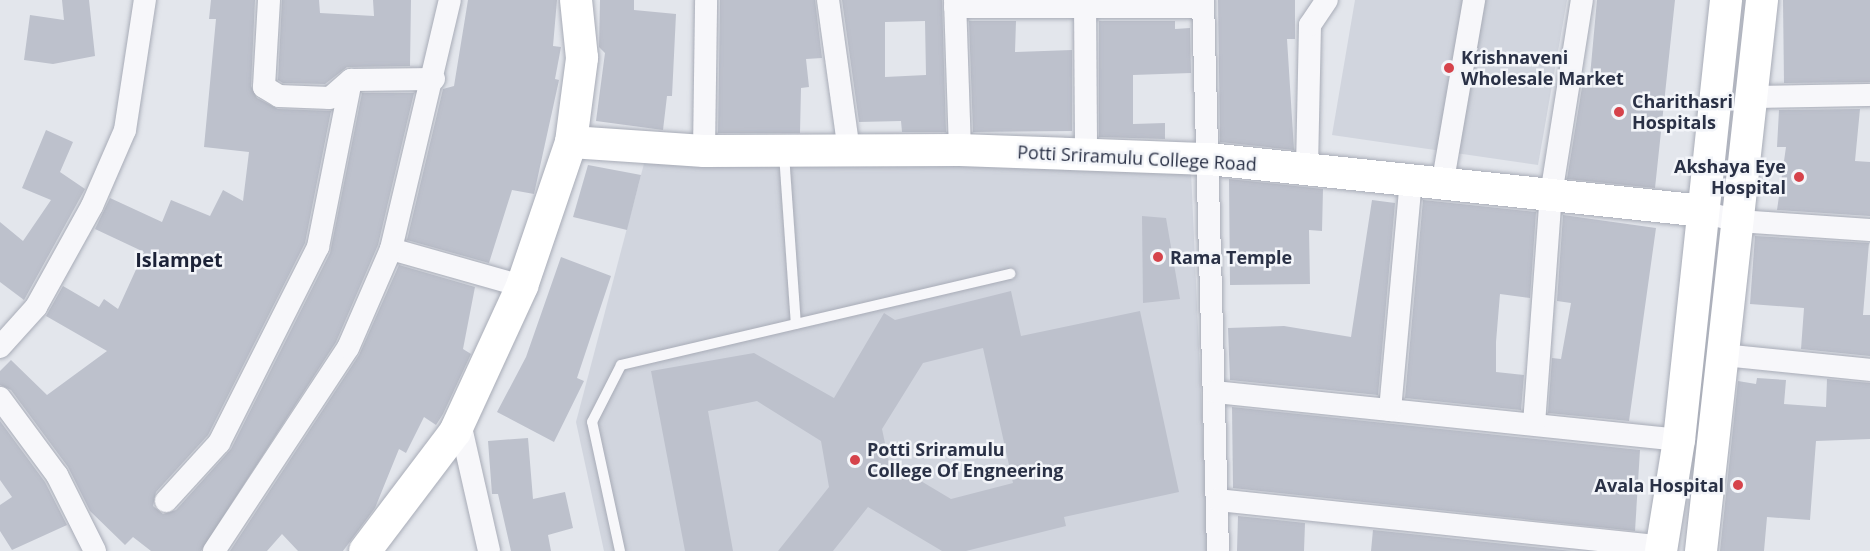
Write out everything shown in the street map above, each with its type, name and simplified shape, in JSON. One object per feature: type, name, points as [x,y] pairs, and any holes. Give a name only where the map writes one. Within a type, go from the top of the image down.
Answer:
[{"type":"street","points":[[0,347],[36,307],[92,206],[120,141],[145,0]]},
{"type":"street","points":[[269,0],[264,87],[279,96],[330,98],[351,80],[434,79]]},
{"type":"street","points":[[214,551],[348,348],[391,249],[434,79],[450,0]]},
{"type":"street","points":[[365,551],[460,423],[522,286],[571,142],[582,58],[576,0]]},
{"type":"street","points":[[704,152],[706,0]]},
{"type":"street","points":[[828,0],[849,151]]},
{"type":"street","points":[[1307,168],[1310,26],[1327,0]]},
{"type":"street","points":[[1443,180],[1473,0]]},
{"type":"street","points":[[1534,424],[1551,195],[1582,0]]},
{"type":"street","points":[[1218,500],[1661,549],[1679,440],[1700,211],[1726,0]]},
{"type":"street","points":[[1701,551],[1762,0]]},
{"type":"street","points":[[960,150],[955,3],[1203,3],[1218,551]]},
{"type":"street","points":[[1085,3],[1086,154]]},
{"type":"street","points":[[166,501],[219,443],[318,247],[351,80]]},
{"type":"street","points":[[1752,98],[1870,95]]},
{"type":"street","name":"Potti Sriramulu College Road","points":[[571,142],[704,152],[960,150],[1209,159],[1443,180],[1551,195],[1700,211]]},
{"type":"street","points":[[1390,410],[1411,177]]},
{"type":"street","points":[[1700,211],[1738,221],[1870,230]]},
{"type":"street","points":[[391,249],[522,286]]},
{"type":"street","points":[[1723,355],[1870,370]]},
{"type":"street","points":[[1215,392],[1679,440]]},
{"type":"street","points":[[0,398],[57,475],[95,551]]},
{"type":"street","points":[[460,423],[489,551]]},
{"type":"lane","points":[[783,151],[796,324]]},
{"type":"lane","points":[[620,551],[592,422],[621,365],[1010,274]]},
{"type":"shaded area","name":"Krishnaveni Wholesale Market","points":[[1355,0],[1567,0],[1538,165],[1332,135]]},
{"type":"shaded area","points":[[646,156],[1191,171],[1208,551],[604,551],[576,422]]},
{"type":"building","points":[[62,0],[89,0],[95,56],[53,64],[24,60],[30,15],[64,20]]},
{"type":"building","points":[[211,0],[255,0],[251,86],[257,98],[278,109],[331,111],[305,243],[208,435],[156,492],[153,506],[163,514],[176,510],[231,449],[330,253],[362,93],[414,93],[378,245],[336,342],[201,551],[151,551],[133,537],[125,545],[90,511],[68,467],[11,390],[0,385],[0,371],[11,360],[47,395],[107,351],[46,316],[63,286],[99,307],[104,299],[118,309],[144,252],[95,229],[110,198],[162,222],[171,200],[210,216],[223,190],[243,201],[249,152],[204,147],[216,19],[209,19]]},
{"type":"building","points":[[282,0],[319,0],[320,13],[374,16],[373,0],[411,0],[410,66],[347,67],[325,84],[283,83],[278,80]]},
{"type":"building","points":[[468,0],[557,0],[553,46],[561,47],[555,79],[559,80],[534,194],[512,190],[489,263],[407,240],[443,89],[454,86]]},
{"type":"building","points":[[600,0],[634,0],[634,10],[676,14],[672,96],[667,96],[663,130],[596,121],[605,53],[599,47]]},
{"type":"building","points":[[720,0],[815,0],[822,58],[806,59],[809,87],[801,88],[800,133],[718,133]]},
{"type":"building","points":[[842,0],[942,0],[946,132],[902,132],[901,121],[859,122]],"holes":[[[925,21],[926,75],[885,77],[885,22]]]},
{"type":"building","points":[[1218,0],[1295,0],[1295,39],[1287,39],[1294,150],[1220,142]]},
{"type":"building","points":[[1597,0],[1675,0],[1655,188],[1567,179],[1584,75],[1590,76]]},
{"type":"building","points":[[1783,0],[1870,0],[1870,82],[1784,83]]},
{"type":"building","points":[[969,21],[1016,21],[1015,52],[1072,50],[1072,131],[973,132]]},
{"type":"building","points":[[1099,21],[1175,21],[1175,29],[1190,28],[1191,73],[1133,75],[1133,124],[1165,123],[1165,139],[1099,137]]},
{"type":"building","points":[[1860,109],[1855,161],[1870,162],[1870,216],[1777,210],[1786,147],[1777,147],[1779,110]]},
{"type":"building","points":[[46,130],[73,142],[60,172],[85,189],[24,300],[0,282],[0,222],[23,241],[51,200],[22,188]]},
{"type":"building","points":[[588,165],[641,175],[627,230],[573,217]]},
{"type":"building","points":[[1229,179],[1323,189],[1322,231],[1309,230],[1310,284],[1230,285]]},
{"type":"building","points":[[1372,200],[1395,203],[1378,395],[1230,380],[1228,328],[1284,326],[1351,337]]},
{"type":"building","points":[[1423,200],[1536,212],[1530,298],[1500,294],[1496,342],[1496,372],[1524,375],[1521,410],[1405,398]]},
{"type":"building","points":[[1563,215],[1656,228],[1629,421],[1548,413],[1552,358],[1561,359],[1571,303],[1557,301]]},
{"type":"building","name":"Rama Temple","points":[[1142,216],[1166,218],[1180,299],[1143,303]]},
{"type":"building","points":[[1755,236],[1869,243],[1863,315],[1870,315],[1870,356],[1801,349],[1804,308],[1750,304]]},
{"type":"building","points":[[561,257],[611,276],[577,378],[584,381],[554,442],[497,412],[526,357]]},
{"type":"building","points":[[399,265],[475,287],[463,349],[471,354],[443,414],[436,425],[424,417],[406,453],[399,449],[375,508],[343,551],[298,551],[282,534],[267,551],[230,551],[359,355]]},
{"type":"building","points":[[1011,291],[1021,336],[1140,311],[1179,492],[1064,517],[1066,526],[966,551],[942,551],[868,507],[833,551],[778,551],[829,487],[821,441],[757,401],[708,411],[733,551],[685,551],[651,371],[754,353],[834,398],[884,313],[895,320]],"holes":[[[983,348],[1013,483],[951,499],[889,462],[882,429],[923,363]]]},
{"type":"building","points":[[1757,378],[1786,380],[1784,404],[1826,407],[1827,379],[1870,383],[1870,439],[1816,441],[1810,520],[1767,517],[1764,551],[1720,551],[1738,381],[1756,384]]},
{"type":"building","points":[[1232,407],[1640,450],[1635,531],[1233,488]]},
{"type":"building","points":[[0,421],[45,482],[67,525],[12,550],[0,531],[0,505],[12,497],[0,480]]},
{"type":"building","points":[[528,438],[533,499],[565,492],[573,528],[548,535],[551,551],[511,551],[498,494],[492,494],[488,441]]},
{"type":"building","points":[[1238,516],[1305,523],[1304,551],[1237,551]]},
{"type":"building","points":[[1373,530],[1572,551],[1371,551]]},
{"type":"place","name":"Krishnaveni Wholesale Market","points":[[1449,68]]},
{"type":"place","name":"Charithasri Hospitals","points":[[1619,112]]},
{"type":"place","name":"Akshaya Eye Hospital","points":[[1799,177]]},
{"type":"place","name":"Rama Temple","points":[[1158,257]]},
{"type":"place","name":"Potti Sriramulu College Of Engneering","points":[[855,460]]},
{"type":"place","name":"Avala Hospital","points":[[1738,485]]},
{"type":"district","name":"Islampet","points":[[179,259]]}]
